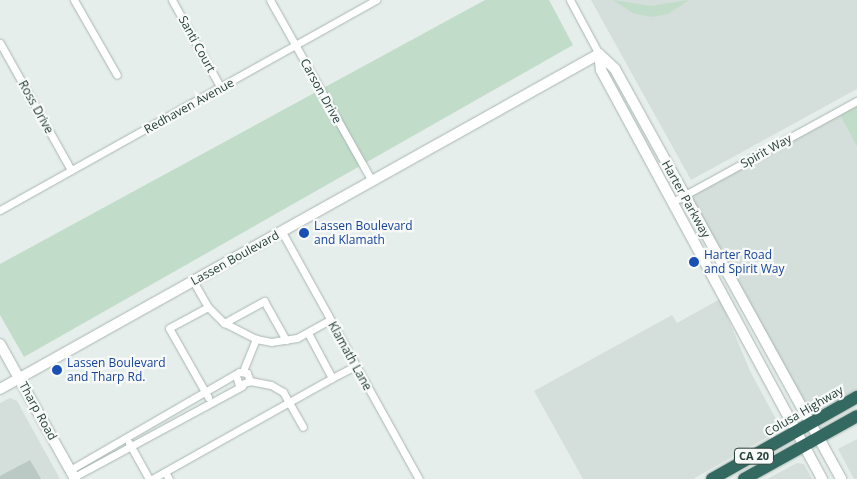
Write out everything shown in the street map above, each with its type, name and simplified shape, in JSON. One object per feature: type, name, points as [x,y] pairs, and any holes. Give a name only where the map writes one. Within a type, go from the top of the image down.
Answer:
[{"type":"highway","name":"Colusa Highway","points":[[712,479],[857,397]]},
{"type":"highway","name":"CA 20","points":[[744,479],[857,416]]},
{"type":"street","points":[[74,0],[117,75]]},
{"type":"street","name":"Santi Court","points":[[172,0],[221,88]]},
{"type":"street","name":"Carson Drive","points":[[270,0],[372,182]]},
{"type":"street","name":"Redhaven Avenue","points":[[0,210],[376,0]]},
{"type":"street","name":"Harter Parkway","points":[[570,0],[599,54],[615,69],[841,479]]},
{"type":"street","name":"Ross Drive","points":[[0,43],[71,170]]},
{"type":"street","name":"Harter Parkway","points":[[599,54],[601,70],[674,201],[822,479]]},
{"type":"street","name":"Lassen Boulevard","points":[[0,389],[599,54]]},
{"type":"street","name":"Spirit Way","points":[[674,201],[857,101]]},
{"type":"street","name":"Klamath Lane","points":[[282,232],[419,479]]},
{"type":"street","points":[[193,281],[208,307],[224,323],[256,339],[286,340],[308,333],[330,320]]},
{"type":"street","points":[[224,323],[264,301],[286,340]]},
{"type":"street","points":[[208,307],[169,328],[211,401]]},
{"type":"street","points":[[308,333],[332,378]]},
{"type":"street","points":[[73,475],[126,438],[206,394],[243,371],[256,339]]},
{"type":"street","name":"Tharp Road","points":[[0,344],[73,475]]},
{"type":"street","points":[[126,438],[151,479],[356,366]]},
{"type":"street","points":[[243,371],[249,374],[250,381]]},
{"type":"street","points":[[236,376],[242,386]]},
{"type":"street","points":[[73,475],[131,446],[250,381],[277,387],[289,402],[303,427]]},
{"type":"street","points":[[165,472],[169,479]]},
{"type":"shaded area","points":[[591,0],[857,0],[857,89],[691,180]]},
{"type":"shaded area","points":[[840,115],[857,147],[857,391],[812,416],[690,197]]},
{"type":"shaded area","points":[[720,299],[750,371],[777,421],[773,434],[693,479],[583,479],[534,391],[672,315],[677,323]]},
{"type":"shaded area","points":[[10,398],[17,401],[60,479],[0,479],[0,403]]},
{"type":"shaded area","points":[[857,439],[857,479],[854,479],[838,449]]},
{"type":"shaded area","points":[[797,463],[804,464],[812,479],[767,479]]},
{"type":"green space","points":[[485,0],[549,0],[573,45],[24,357],[0,315],[0,264]]},
{"type":"green space","points":[[613,0],[651,6],[689,0],[668,14],[651,17],[633,13]]},
{"type":"green space","points":[[857,106],[857,147],[840,115]]},
{"type":"building","points":[[30,460],[41,479],[0,479],[0,476]]},
{"type":"place","name":"Lassen Boulevard and Klamath","points":[[304,233]]},
{"type":"place","name":"Harter Road and Spirit Way","points":[[694,262]]},
{"type":"place","name":"Lassen Boulevard and Tharp Rd.","points":[[57,370]]}]
